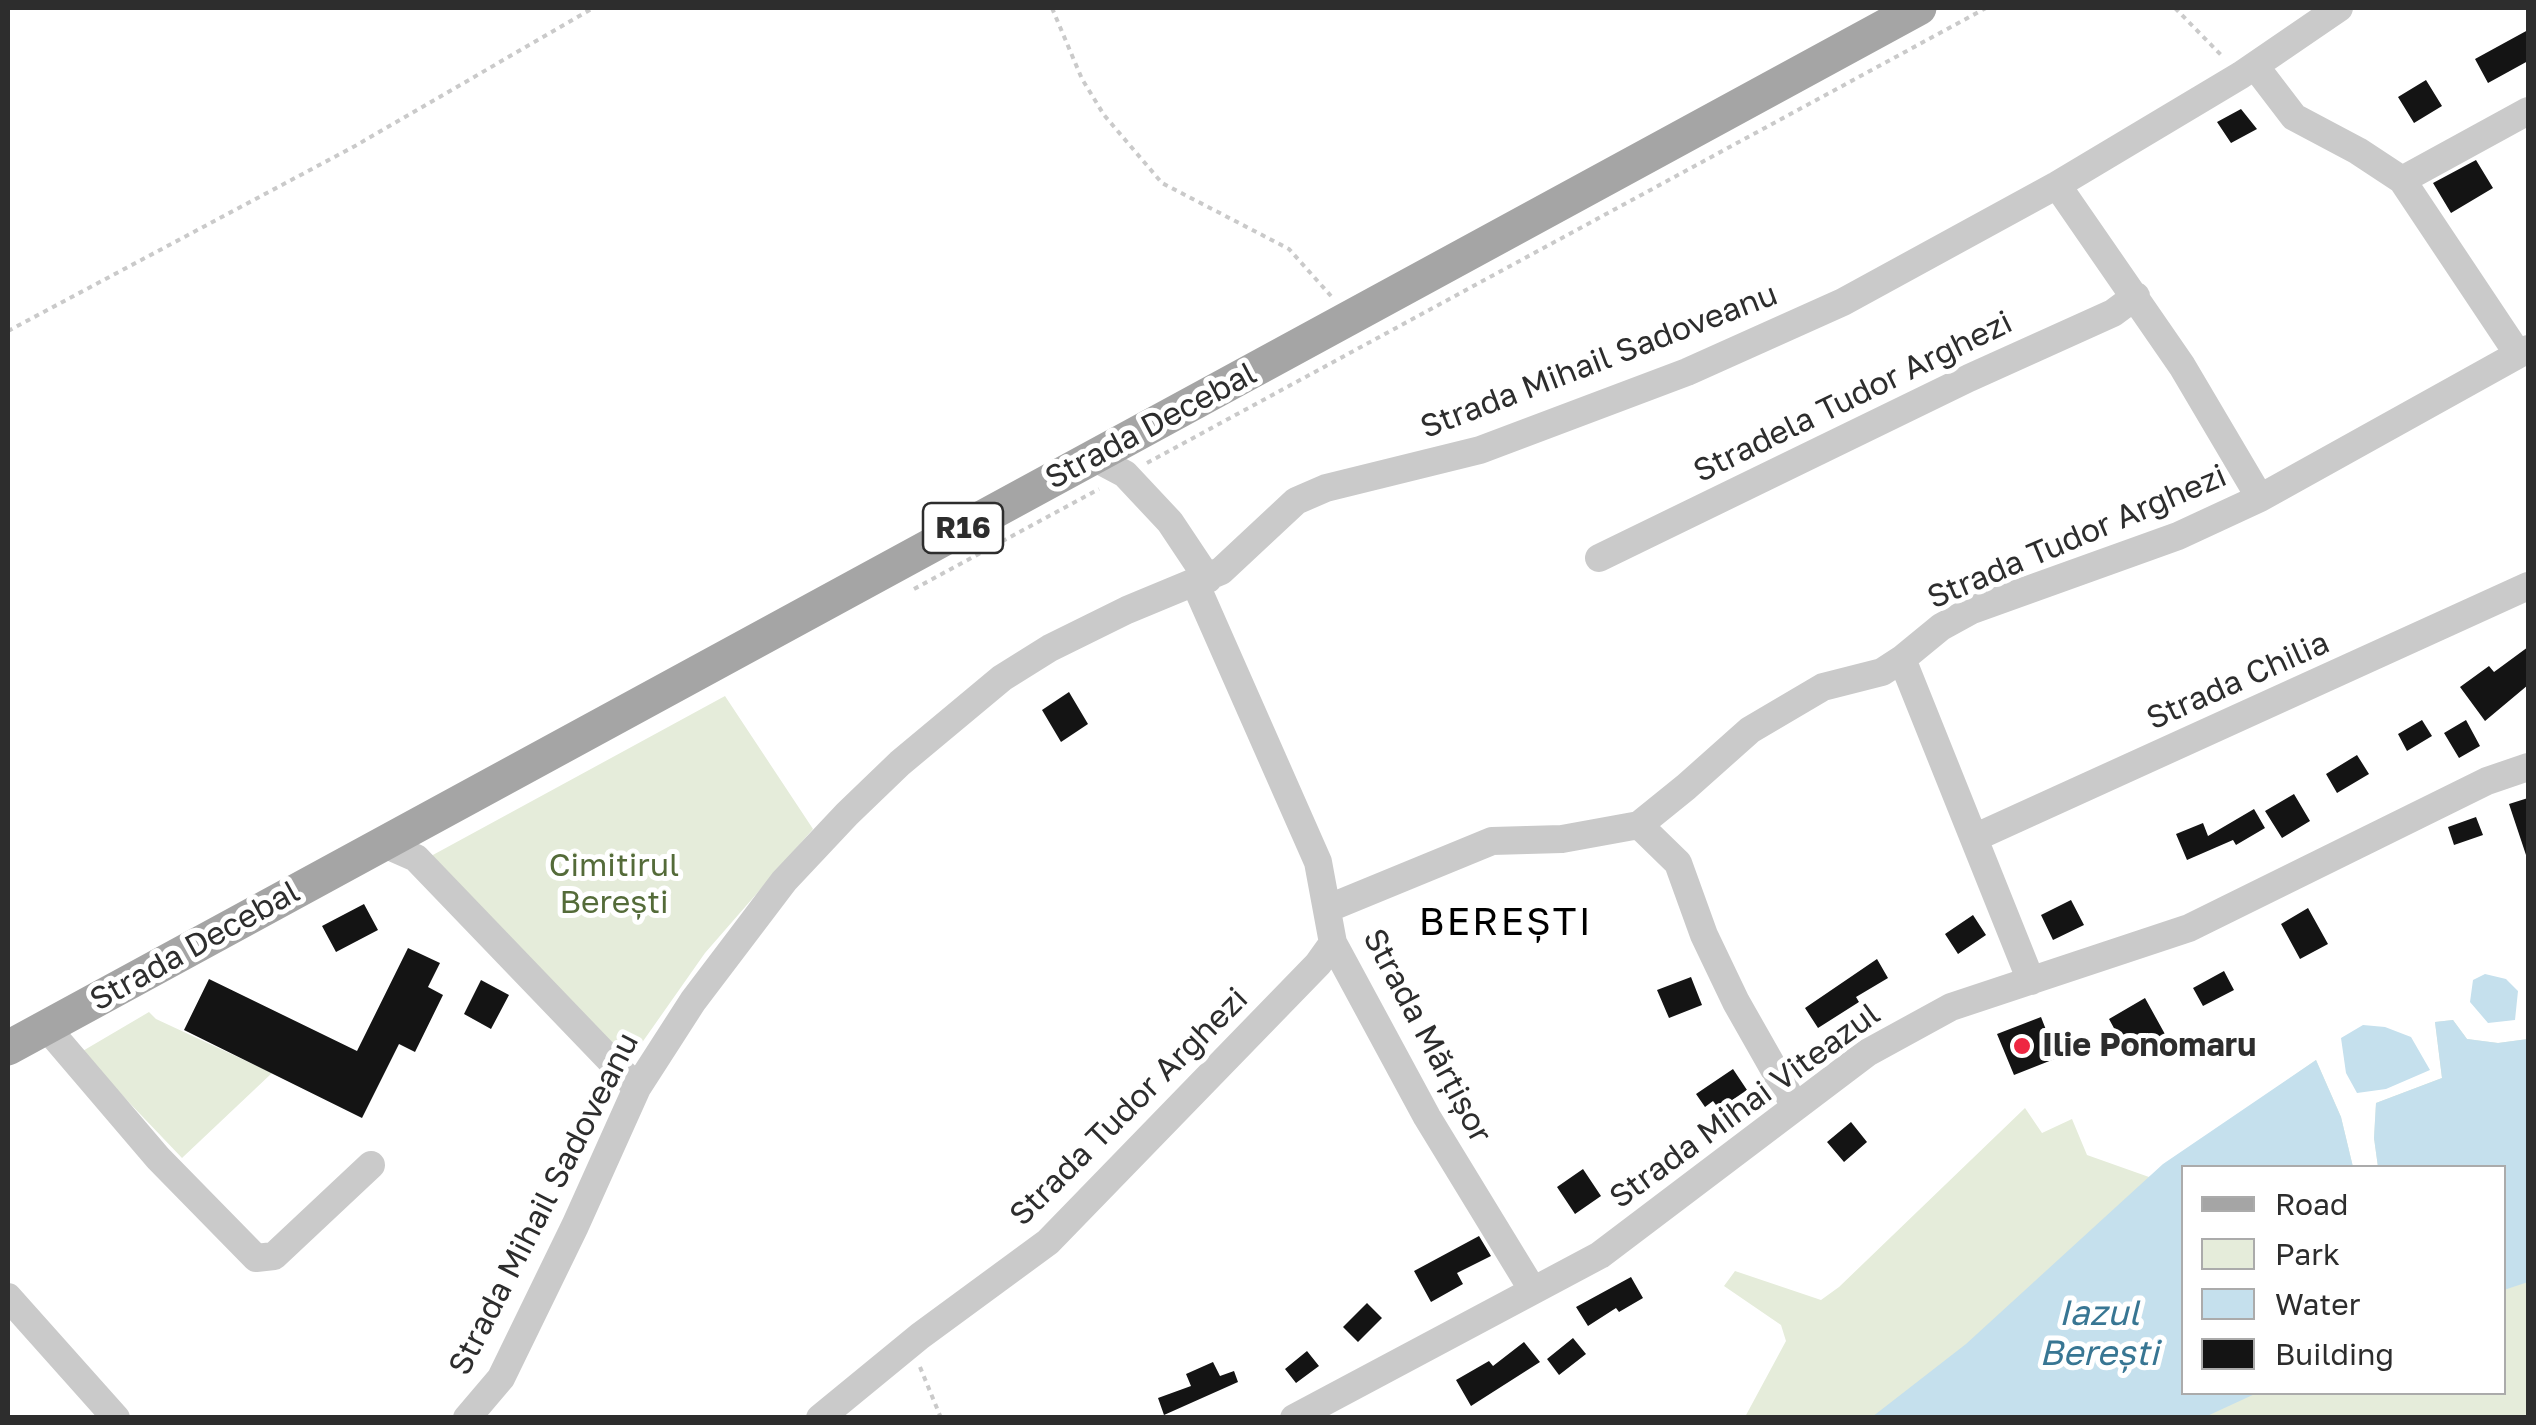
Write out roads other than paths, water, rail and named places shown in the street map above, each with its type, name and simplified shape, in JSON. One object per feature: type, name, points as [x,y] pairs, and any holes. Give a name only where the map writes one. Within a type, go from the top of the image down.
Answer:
[{"type":"main road","name":"Strada Decebal","points":[[8,1048],[1919,8]]},
{"type":"street","name":"Strada Mihail Sadoveanu","points":[[468,1418],[501,1378],[636,1088],[694,1000],[784,881],[900,763],[1002,678],[1050,648],[1181,586],[1202,581],[1236,558],[1296,501],[1326,488],[1480,450],[1687,372],[1832,308],[2057,186],[2248,71],[2339,8]]},
{"type":"street","points":[[2248,71],[2294,117],[2402,180],[2524,351]]},
{"type":"street","points":[[2402,180],[2528,111]]},
{"type":"street","points":[[2057,186],[2182,366],[2260,498]]},
{"type":"street","name":"Stradela Tudor Arghezi","points":[[1599,558],[1969,378],[2113,313],[2136,296]]},
{"type":"street","name":"Strada Tudor Arghezi","points":[[1329,908],[1492,841],[1562,839],[1638,824],[1750,730],[1823,687],[1882,672],[1940,627],[1972,610],[2178,536],[2260,498],[2524,351]]},
{"type":"street","name":"Strada Mărțișor","points":[[1092,457],[1126,474],[1170,522],[1202,581],[1318,862],[1334,943],[1427,1117],[1532,1289]]},
{"type":"street","name":"Strada Chilia","points":[[1974,838],[2528,586]]},
{"type":"street","points":[[1902,660],[2031,980]]},
{"type":"street","name":"Strada Mihai Viteazul","points":[[1294,1418],[1600,1256],[1867,1053],[1951,1007],[2189,928],[2487,781],[2528,767]]},
{"type":"street","points":[[1638,824],[1678,863],[1704,935],[1736,1002],[1795,1106]]},
{"type":"street","points":[[382,843],[416,858],[636,1088]]},
{"type":"street","name":"Strada Tudor Arghezi","points":[[820,1418],[910,1344],[1048,1242],[1334,943]]},
{"type":"street","points":[[47,1028],[158,1158],[256,1258],[274,1256],[371,1165]]},
{"type":"street","points":[[8,1296],[116,1418]]},
{"type":"water","points":[[2485,974],[2506,979],[2518,991],[2515,1020],[2488,1023],[2470,1002],[2473,980]]},
{"type":"water","points":[[2453,1020],[2467,1039],[2498,1043],[2528,1039],[2528,1282],[2506,1289],[2506,1165],[2378,1165],[2376,1103],[2442,1078],[2435,1022]]},
{"type":"water","points":[[2363,1025],[2385,1027],[2411,1037],[2430,1070],[2386,1089],[2357,1093],[2346,1073],[2341,1038]]},
{"type":"water","name":"Iazul Berești","points":[[2316,1060],[2341,1117],[2353,1165],[2181,1165],[2181,1395],[2253,1395],[2205,1417],[1872,1417],[1966,1344],[2163,1164]]},
{"type":"place","name":"Ilie Ponomaru","points":[[2022,1046]]},
{"type":"district","name":"BEREȘTI","points":[[1506,923]]},
{"type":"park label","name":"Cimitirul Berești","points":[[614,884]]}]
